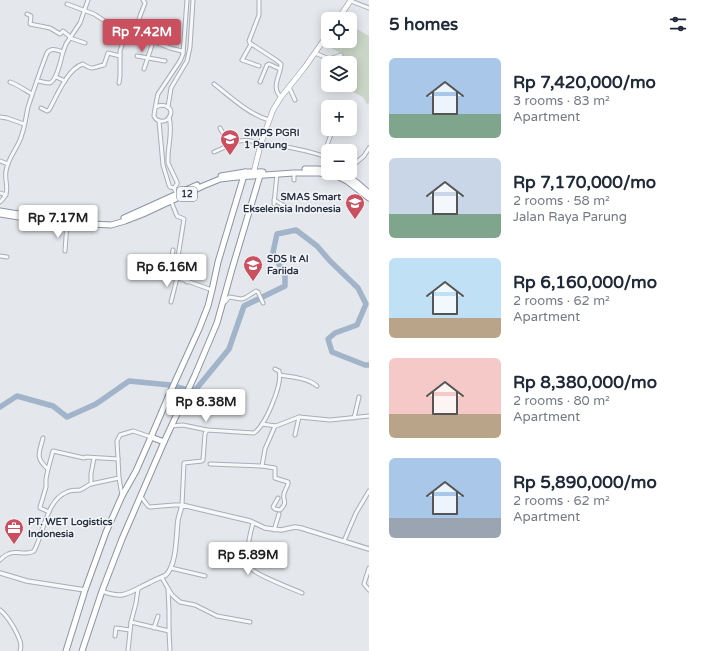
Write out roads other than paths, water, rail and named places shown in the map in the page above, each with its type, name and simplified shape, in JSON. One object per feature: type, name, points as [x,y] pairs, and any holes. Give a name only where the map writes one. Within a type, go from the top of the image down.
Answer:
[{"type":"highway","name":"12","points":[[261,174],[321,169]]},
{"type":"highway","name":"12","points":[[0,211],[31,216],[110,222],[125,218],[177,196],[211,179],[229,174],[319,173],[335,175],[347,180],[369,198]]},
{"type":"highway","points":[[66,651],[85,590],[106,532],[122,496],[136,471],[199,330],[212,290],[218,262],[244,174]]},
{"type":"highway","points":[[82,651],[102,591],[122,539],[182,401],[196,375],[217,323],[261,174]]},
{"type":"highway","points":[[353,180],[369,192]]},
{"type":"highway","name":"12","points":[[0,214],[28,220],[111,225],[143,214],[171,201],[177,196]]},
{"type":"highway","points":[[151,437],[164,442]]},
{"type":"main road","points":[[343,12],[351,0]]},
{"type":"main road","points":[[253,174],[261,144],[273,110],[321,44]]},
{"type":"street","points":[[37,81],[50,83],[56,77],[66,44],[80,23],[88,0]]},
{"type":"street","points":[[119,83],[120,51],[122,45],[133,32],[145,3],[143,0]]},
{"type":"street","points":[[175,187],[172,188],[169,185],[163,165],[159,121],[154,115],[154,111],[158,94],[183,54],[187,0]]},
{"type":"street","points":[[177,196],[175,187],[177,182],[168,163],[171,124],[169,117],[170,110],[168,107],[171,88],[187,61],[193,0]]},
{"type":"street","points":[[259,0],[259,14],[249,43],[279,62],[281,65],[277,78],[277,91],[281,97]]},
{"type":"street","points":[[351,0],[369,8]]},
{"type":"street","points":[[67,4],[98,16],[108,23],[146,36],[153,42],[182,51],[183,54]]},
{"type":"street","points":[[27,14],[31,16],[30,24],[50,28],[60,34],[62,31],[70,38],[85,43]]},
{"type":"street","points":[[144,69],[153,42]]},
{"type":"street","points":[[252,44],[242,60],[259,66]]},
{"type":"street","points":[[4,198],[7,188],[6,170],[22,135],[32,94],[49,50],[52,49],[63,52]]},
{"type":"street","points":[[315,52],[329,60],[341,55]]},
{"type":"street","points":[[41,108],[48,111],[70,73],[81,64],[92,68],[104,65],[108,53],[120,56]]},
{"type":"street","points":[[137,56],[165,61]]},
{"type":"street","points":[[260,82],[267,65],[269,64],[280,69]]},
{"type":"street","points":[[56,77],[65,81]]},
{"type":"street","points":[[10,82],[32,94]]},
{"type":"street","points":[[214,84],[250,112],[269,120]]},
{"type":"street","points":[[289,87],[295,100]]},
{"type":"street","points":[[156,107],[160,105],[168,107]]},
{"type":"street","points":[[0,117],[8,118],[24,124]]},
{"type":"street","points":[[159,121],[166,120],[169,117]]},
{"type":"street","points":[[220,128],[230,145]]},
{"type":"street","points":[[214,152],[238,141],[245,141],[301,150],[321,155]]},
{"type":"street","points":[[357,162],[364,156],[369,148]]},
{"type":"street","points":[[0,161],[8,164]]},
{"type":"street","points":[[163,165],[168,163]]},
{"type":"street","points":[[294,173],[294,180]]},
{"type":"street","points":[[274,204],[276,174]]},
{"type":"street","points":[[0,193],[4,198]]},
{"type":"street","points":[[274,200],[285,206]]},
{"type":"street","points":[[171,201],[177,216],[184,219],[173,274]]},
{"type":"street","points":[[65,251],[67,223]]},
{"type":"street","points":[[173,250],[168,270],[173,274],[173,276],[212,290]]},
{"type":"street","points":[[0,256],[7,257]]},
{"type":"street","points":[[172,256],[192,264],[188,282]]},
{"type":"street","points":[[171,302],[177,278]]},
{"type":"street","points":[[223,303],[229,297],[241,299],[256,291],[258,292],[263,303]]},
{"type":"street","points":[[275,369],[280,375],[309,381],[317,386]]},
{"type":"street","points":[[171,426],[183,425],[206,430],[254,433],[262,424],[273,402],[280,375]]},
{"type":"street","points":[[354,418],[359,397]]},
{"type":"street","points":[[262,424],[275,426],[299,417],[330,420],[369,416]]},
{"type":"street","points":[[295,435],[299,417]]},
{"type":"street","points":[[262,466],[265,449],[275,426]]},
{"type":"street","points":[[102,591],[119,595],[127,593],[138,589],[149,582],[162,578],[171,568],[176,546],[178,520],[182,505],[184,463],[203,460],[206,430]]},
{"type":"street","points":[[122,496],[118,478],[117,441],[120,435],[132,431],[151,437]]},
{"type":"street","points":[[43,438],[39,456],[40,461],[48,469]]},
{"type":"street","points":[[49,512],[40,508],[53,451],[84,458],[118,459]]},
{"type":"street","points":[[91,484],[94,458]]},
{"type":"street","points":[[210,464],[275,468],[275,478],[288,482],[284,495],[285,502],[280,510],[273,507],[278,498]]},
{"type":"street","points":[[0,560],[7,554],[11,553],[33,552],[49,512],[61,495],[66,492],[81,489],[91,484],[118,478]]},
{"type":"street","points":[[344,541],[356,513],[369,491]]},
{"type":"street","points":[[142,498],[150,507],[182,505],[250,521],[265,528],[274,530],[295,527],[301,528],[369,549]]},
{"type":"street","points":[[274,530],[279,514]]},
{"type":"street","points":[[253,523],[248,545],[252,568],[255,572],[302,593]]},
{"type":"street","points":[[171,568],[205,576]]},
{"type":"street","points":[[369,568],[364,584],[369,590]]},
{"type":"street","points":[[0,573],[27,581],[85,590]]},
{"type":"street","points":[[162,578],[172,595],[180,602],[195,605],[217,616],[250,622]]},
{"type":"street","points":[[168,587],[170,651]]},
{"type":"street","points":[[128,651],[131,622],[138,589]]},
{"type":"street","points":[[0,610],[5,614],[21,642],[20,651]]},
{"type":"street","points":[[154,628],[158,616]]},
{"type":"street","points":[[131,622],[169,631]]},
{"type":"street","points":[[115,636],[116,628],[130,630]]},
{"type":"waterway","points":[[0,407],[17,396],[53,406],[67,417],[96,404],[129,381],[170,385],[191,391],[197,388],[229,349],[244,306],[285,286],[285,276],[273,252],[277,234],[296,230],[317,246],[358,288],[366,304],[357,325],[335,333],[328,339],[332,352],[365,365],[369,365]]},
{"type":"place","name":"SMPS PGRI 1 Parung","points":[[230,156]]},
{"type":"place","name":"SMAS Smart Ekselensia Indonesia","points":[[355,220]]},
{"type":"place","name":"SDS It Al Fariida","points":[[253,282]]},
{"type":"place","name":"PT. WET Logistics Indonesia","points":[[14,545]]}]
